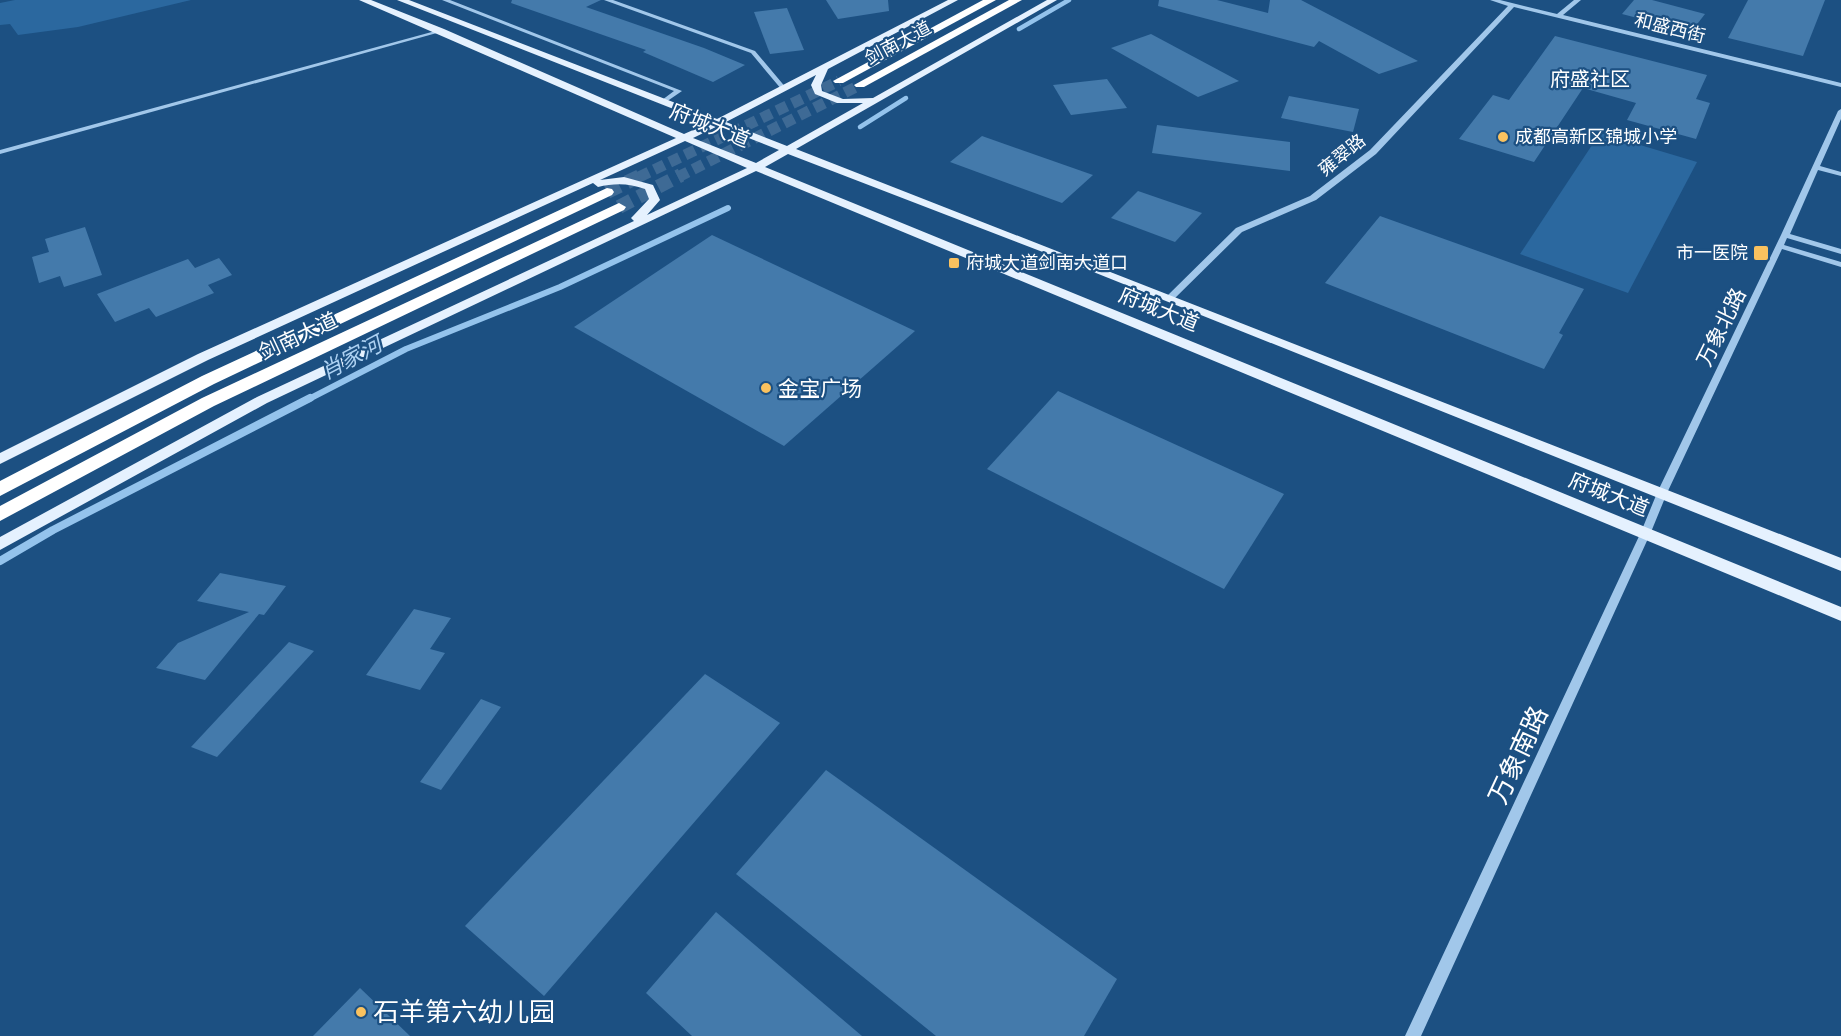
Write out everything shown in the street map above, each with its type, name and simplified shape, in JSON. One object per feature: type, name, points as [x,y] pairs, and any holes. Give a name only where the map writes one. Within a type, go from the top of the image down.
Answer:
[{"type":"highway","name":"剑南大道","points":[[839,81],[990,0]]},
{"type":"highway","name":"剑南大道","points":[[860,85],[1017,0]]},
{"type":"highway","name":"剑南大道","points":[[0,489],[208,380],[607,192]]},
{"type":"highway","name":"剑南大道","points":[[0,514],[208,402],[619,207]]},
{"type":"main road","name":"府城大道","points":[[363,0],[441,31],[685,138],[1841,614]]},
{"type":"main road","name":"府城大道","points":[[401,0],[719,122],[1841,565]]},
{"type":"main road","points":[[0,459],[203,357],[719,122],[954,0]]},
{"type":"main road","points":[[0,543],[262,400],[758,167],[1053,0]]},
{"type":"main road","points":[[824,68],[816,85],[818,93],[825,98],[853,103],[890,93]]},
{"type":"main road","points":[[561,194],[621,179],[635,181],[649,187],[655,200],[644,213],[615,233]]},
{"type":"street","points":[[445,0],[679,91],[664,101]]},
{"type":"street","points":[[607,0],[753,52],[784,89]]},
{"type":"street","name":"和盛西街","points":[[1493,0],[1841,85]]},
{"type":"street","points":[[1558,16],[1578,0]]},
{"type":"street","name":"雍翠路","points":[[1169,299],[1239,230],[1312,198],[1373,152],[1512,5]]},
{"type":"street","points":[[0,152],[441,31]]},
{"type":"street","name":"万象北路","points":[[1662,493],[1780,246],[1841,111]]},
{"type":"street","points":[[1816,167],[1841,174]]},
{"type":"street","points":[[1785,235],[1841,252]]},
{"type":"street","points":[[1780,246],[1841,265]]},
{"type":"street","name":"万象南路","points":[[1413,1036],[1662,493]]},
{"type":"shaded area","points":[[15,0],[191,0],[78,27],[18,35],[10,24],[0,25],[0,3]]},
{"type":"shaded area","points":[[1600,133],[1697,162],[1628,293],[1520,254]]},
{"type":"building","points":[[512,0],[601,0],[586,7],[704,48],[745,65],[713,82],[643,52],[646,50],[511,3]]},
{"type":"building","points":[[826,0],[888,0],[889,11],[838,19]]},
{"type":"building","points":[[1159,0],[1217,0],[1268,13],[1270,0],[1301,0],[1418,61],[1379,74],[1319,41],[1314,47],[1158,6]]},
{"type":"building","points":[[1634,0],[1652,0],[1705,14],[1691,32],[1622,14]]},
{"type":"building","points":[[1748,0],[1825,0],[1803,56],[1728,38]]},
{"type":"building","points":[[787,8],[804,50],[770,54],[754,12]]},
{"type":"building","points":[[1151,34],[1239,81],[1198,97],[1111,48]]},
{"type":"building","points":[[1555,36],[1707,75],[1696,99],[1710,103],[1696,139],[1627,120],[1636,103],[1583,88],[1534,162],[1459,139],[1493,95],[1509,100]]},
{"type":"building","points":[[1107,79],[1127,108],[1071,115],[1053,85]]},
{"type":"building","points":[[1289,96],[1359,109],[1353,132],[1281,118]]},
{"type":"building","points":[[1157,125],[1290,142],[1290,171],[1152,153]]},
{"type":"building","points":[[982,136],[1093,175],[1062,203],[950,162]]},
{"type":"building","points":[[1138,191],[1202,213],[1175,242],[1111,218]]},
{"type":"building","points":[[1380,216],[1584,289],[1559,333],[1563,335],[1544,369],[1325,283]]},
{"type":"building","points":[[85,227],[102,275],[64,287],[60,276],[39,283],[32,257],[49,252],[45,239]]},
{"type":"building","name":"金宝广场","points":[[712,235],[915,331],[784,446],[574,327]]},
{"type":"building","points":[[219,258],[232,275],[208,285],[214,293],[156,317],[149,308],[115,322],[97,294],[188,259],[195,268]]},
{"type":"building","points":[[1058,391],[1284,494],[1224,589],[987,469]]},
{"type":"building","points":[[220,573],[286,586],[264,615],[259,614],[205,680],[156,668],[178,643],[249,612],[197,601]]},
{"type":"building","points":[[414,609],[451,618],[430,649],[445,653],[420,690],[366,675]]},
{"type":"building","points":[[289,642],[314,651],[217,757],[191,747]]},
{"type":"building","points":[[705,674],[780,723],[544,996],[465,926]]},
{"type":"building","points":[[481,699],[501,707],[441,790],[420,782]]},
{"type":"building","points":[[826,770],[1117,979],[1084,1036],[936,1036],[736,874]]},
{"type":"building","points":[[716,912],[862,1036],[692,1036],[646,993]]},
{"type":"building","name":"石羊第六幼儿园","points":[[360,988],[410,1036],[313,1036]]},
{"type":"waterway","name":"肖家河","points":[[1019,29],[1069,0]]},
{"type":"waterway","name":"肖家河","points":[[860,127],[906,98]]},
{"type":"waterway","name":"肖家河","points":[[307,400],[406,349],[560,287],[728,208]]},
{"type":"waterway","name":"肖家河","points":[[0,561],[53,530],[310,398]]},
{"type":"tunnel","points":[[639,177],[839,81]]},
{"type":"tunnel","points":[[678,177],[860,85]]},
{"type":"tunnel","points":[[607,192],[642,175]]},
{"type":"tunnel","points":[[619,207],[681,175]]},
{"type":"place","name":"成都高新区锦城小学","points":[[1503,137]]},
{"type":"place","name":"市一医院","points":[[1761,253]]},
{"type":"place","name":"府城大道剑南大道口","points":[[954,263]]},
{"type":"place","name":"金宝广场","points":[[766,388]]},
{"type":"place","name":"石羊第六幼儿园","points":[[361,1012]]},
{"type":"district","name":"府盛社区","points":[[1590,79]]}]
